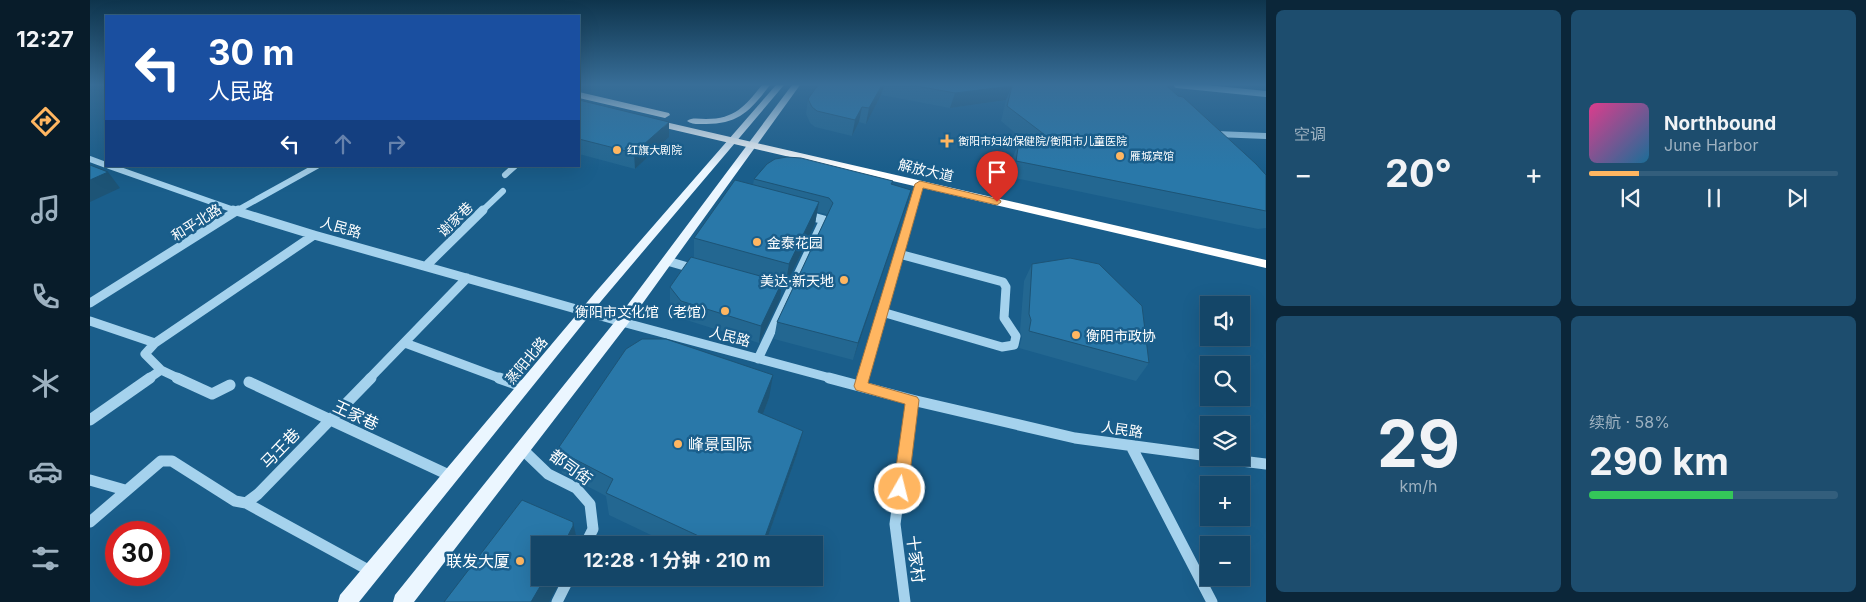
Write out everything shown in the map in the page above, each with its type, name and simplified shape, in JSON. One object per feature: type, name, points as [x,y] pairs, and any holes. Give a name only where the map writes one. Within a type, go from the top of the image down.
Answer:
[{"type":"highway","name":"解放大道","points":[[624,113],[736,136],[920,184],[1266,264]]},
{"type":"highway","name":"解放大道","points":[[653,113],[691,122],[736,136]]},
{"type":"highway","name":"解放大道","points":[[756,141],[1266,254]]},
{"type":"main road","points":[[691,122],[717,122],[743,113]]},
{"type":"main road","name":"蒸阳北路","points":[[347,602],[524,387],[756,113]]},
{"type":"main road","points":[[402,602],[622,322],[667,261],[724,193],[756,141],[776,113]]},
{"type":"street","points":[[1210,128],[1223,140]]},
{"type":"street","points":[[1216,134],[1266,136]]},
{"type":"street","name":"人民路","points":[[90,159],[105,165]]},
{"type":"street","name":"人民路","points":[[111,167],[236,212],[314,235],[622,322],[912,400],[1075,438],[1200,455]]},
{"type":"street","name":"和平北路","points":[[90,303],[236,212],[315,167]]},
{"type":"street","points":[[505,175],[514,167]]},
{"type":"street","points":[[860,386],[920,184]]},
{"type":"street","name":"谢家巷","points":[[426,266],[503,190]]},
{"type":"street","points":[[758,359],[784,294],[824,220],[796,212]]},
{"type":"street","points":[[230,385],[212,394],[161,370],[145,354],[155,343],[314,235]]},
{"type":"street","points":[[882,312],[1002,347],[1014,345],[1016,336],[1004,318],[1006,287],[1003,282],[899,254]]},
{"type":"street","points":[[667,261],[708,272]]},
{"type":"street","name":"马王巷","points":[[246,503],[258,494],[467,278]]},
{"type":"street","points":[[90,321],[155,343]]},
{"type":"street","points":[[405,343],[524,387]]},
{"type":"street","points":[[90,420],[161,370]]},
{"type":"street","name":"王家巷","points":[[249,382],[451,476]]},
{"type":"street","name":"十家村","points":[[905,602],[895,524],[912,400]]},
{"type":"street","points":[[1131,446],[1212,602]]},
{"type":"street","name":"都司街","points":[[522,449],[548,474],[576,488],[590,504],[593,529],[590,536]]},
{"type":"street","points":[[90,522],[160,461],[172,462],[236,501],[246,503],[372,572]]},
{"type":"street","points":[[1250,462],[1266,464]]},
{"type":"street","points":[[90,480],[125,490]]},
{"type":"street","points":[[556,602],[565,586]]},
{"type":"building","points":[[580,113],[633,113],[669,122],[634,153],[580,139]]},
{"type":"building","points":[[826,113],[859,113],[855,120]]},
{"type":"building","name":"雁城宾馆","points":[[1016,113],[1201,113],[1266,175],[1266,211],[1016,161],[1019,141],[1049,138]]},
{"type":"building","name":"美达·新天地","points":[[787,157],[801,158],[893,181],[891,184],[911,190],[858,343],[777,322],[833,203],[829,198],[754,179],[767,164],[775,159]]},
{"type":"building","points":[[90,165],[108,172],[90,180]]},
{"type":"building","name":"金泰花园","points":[[735,180],[819,202],[789,264],[694,238]]},
{"type":"building","name":"衡阳市文化馆（老馆）","points":[[691,257],[782,282],[761,326],[681,301],[670,287]]},
{"type":"building","name":"衡阳市政协","points":[[1070,258],[1099,264],[1142,306],[1149,363],[1029,331],[1031,320],[1029,314],[1032,264]]},
{"type":"building","name":"峰景国际","points":[[642,339],[666,339],[773,375],[758,412],[803,431],[765,536],[699,536],[606,493],[613,479],[557,450],[626,349]]},
{"type":"building","points":[[522,500],[573,522],[568,536],[531,536],[531,586],[540,586],[531,602],[444,602]]},
{"type":"place","name":"衡阳市妇幼保健院/衡阳市儿童医院","points":[[947,141]]},
{"type":"place","name":"红旗大剧院","points":[[617,150]]},
{"type":"place","name":"雁城宾馆","points":[[1120,156]]},
{"type":"place","name":"金泰花园","points":[[757,242]]},
{"type":"place","name":"美达·新天地","points":[[844,280]]},
{"type":"place","name":"衡阳市文化馆（老馆）","points":[[725,311]]},
{"type":"place","name":"衡阳市政协","points":[[1076,335]]},
{"type":"place","name":"峰景国际","points":[[678,444]]},
{"type":"place","name":"联发大厦","points":[[520,561]]},
{"type":"route","points":[[900,489],[912,400],[860,386],[920,184],[997,202]]}]
